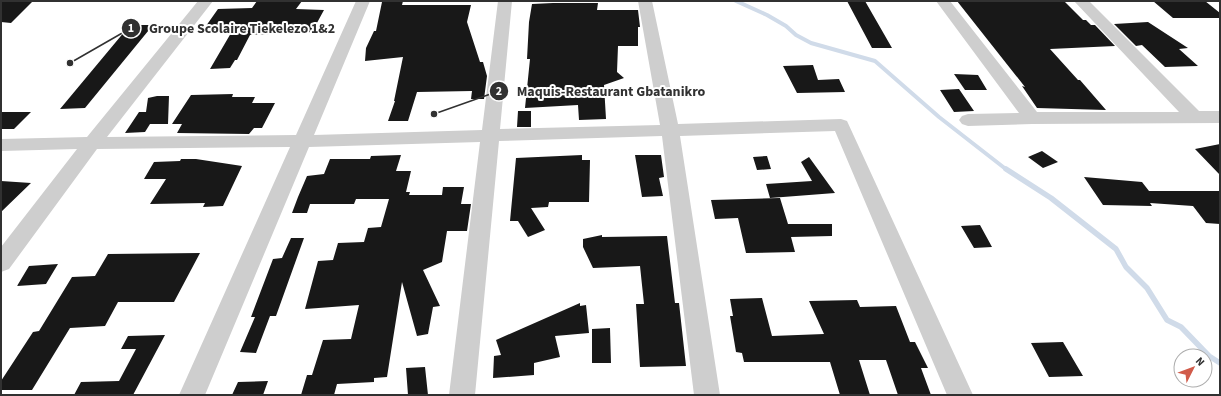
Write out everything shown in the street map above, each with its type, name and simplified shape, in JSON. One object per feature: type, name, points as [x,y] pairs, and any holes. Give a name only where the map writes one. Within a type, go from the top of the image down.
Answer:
[{"type":"street","points":[[1,263],[92,142],[206,1]]},
{"type":"street","points":[[192,395],[363,1]]},
{"type":"street","points":[[462,395],[492,134],[505,1]]},
{"type":"street","points":[[646,1],[670,130],[707,395]]},
{"type":"street","points":[[943,1],[1032,118]]},
{"type":"street","points":[[1082,1],[1194,117]]},
{"type":"street","points":[[968,120],[1032,118],[1220,117]]},
{"type":"street","points":[[1,145],[92,142],[303,141],[841,124],[960,395]]},
{"type":"building","points":[[1,1],[33,1],[11,23],[1,22]]},
{"type":"building","points":[[257,1],[302,1],[296,9],[324,10],[312,32],[250,35],[237,60],[235,60],[230,68],[210,69],[231,33],[201,33],[218,9],[252,8]]},
{"type":"building","points":[[403,1],[402,5],[471,5],[467,22],[480,62],[483,62],[487,76],[484,99],[471,99],[472,91],[417,92],[408,121],[388,121],[395,101],[403,57],[365,61],[366,48],[374,31],[376,31],[382,2]]},
{"type":"building","points":[[847,1],[865,1],[892,48],[872,48]]},
{"type":"building","points":[[957,1],[1064,1],[1083,20],[1086,20],[1091,25],[1095,25],[1115,46],[1050,49],[1106,110],[1037,108],[1022,86],[1025,87]]},
{"type":"building","points":[[1153,1],[1205,1],[1220,13],[1220,18],[1173,18]]},
{"type":"building","points":[[598,3],[597,10],[638,10],[640,27],[638,27],[638,46],[618,46],[617,72],[624,78],[604,85],[606,119],[579,120],[578,105],[525,108],[530,59],[527,59],[529,22],[532,4]]},
{"type":"building","points":[[1148,22],[1188,48],[1179,49],[1198,66],[1165,67],[1142,45],[1136,46],[1114,24]]},
{"type":"building","points":[[130,25],[153,25],[85,108],[60,109]]},
{"type":"building","points":[[813,65],[818,80],[839,79],[845,92],[797,93],[783,66]]},
{"type":"building","points":[[954,74],[978,75],[987,90],[965,90]]},
{"type":"building","points":[[959,89],[974,111],[954,112],[940,90]]},
{"type":"building","points":[[233,94],[232,97],[255,97],[252,103],[275,103],[262,128],[254,128],[249,134],[177,133],[182,124],[172,124],[191,95]]},
{"type":"building","points":[[169,96],[168,124],[150,124],[145,132],[125,133],[139,112],[146,112],[148,98]]},
{"type":"building","points":[[518,111],[531,111],[531,127],[517,127]]},
{"type":"building","points":[[1,112],[31,112],[14,129],[1,129]]},
{"type":"building","points":[[1220,144],[1220,175],[1195,149]]},
{"type":"building","points":[[1042,151],[1058,162],[1043,168],[1028,157]]},
{"type":"building","points":[[401,155],[396,171],[411,171],[406,192],[410,192],[409,195],[442,195],[443,187],[464,187],[461,204],[471,204],[467,231],[447,231],[442,262],[423,270],[440,306],[433,307],[428,334],[417,336],[402,282],[387,377],[374,378],[374,382],[337,384],[334,395],[301,395],[307,375],[312,375],[323,340],[351,339],[359,305],[305,309],[318,261],[333,260],[338,243],[364,242],[368,228],[381,227],[389,199],[356,199],[354,204],[310,204],[307,213],[292,213],[298,197],[307,176],[324,174],[330,159],[370,159],[371,156]]},
{"type":"building","points":[[582,155],[582,160],[590,160],[589,202],[549,202],[548,207],[531,208],[545,230],[528,237],[518,221],[510,221],[516,158]]},
{"type":"building","points":[[635,155],[661,155],[664,177],[659,178],[663,196],[642,197]]},
{"type":"building","points":[[767,156],[771,169],[757,170],[753,157]]},
{"type":"building","points":[[809,157],[835,193],[770,198],[766,184],[812,181],[801,162]]},
{"type":"building","points":[[181,159],[196,159],[242,166],[223,206],[203,207],[205,203],[150,204],[166,179],[144,179],[154,162],[180,161]]},
{"type":"building","points":[[1084,177],[1142,182],[1149,191],[1220,191],[1220,224],[1206,223],[1193,206],[1150,203],[1152,206],[1103,205]]},
{"type":"building","points":[[1,181],[31,183],[1,212]]},
{"type":"building","points":[[780,198],[788,224],[832,224],[832,236],[791,237],[795,252],[746,253],[738,218],[715,219],[711,200]]},
{"type":"building","points":[[980,225],[992,247],[974,248],[961,226]]},
{"type":"building","points":[[602,235],[602,237],[667,236],[675,303],[679,303],[686,366],[640,367],[636,304],[644,304],[640,266],[593,268],[583,247],[583,239]]},
{"type":"building","points":[[291,238],[304,238],[276,316],[270,316],[256,353],[240,352],[255,317],[251,317],[273,259],[282,258]]},
{"type":"building","points":[[200,253],[174,302],[118,302],[105,326],[70,328],[32,390],[1,390],[1,381],[33,332],[39,331],[72,277],[95,276],[108,254]]},
{"type":"building","points":[[58,264],[46,284],[17,286],[29,266]]},
{"type":"building","points":[[762,298],[772,336],[824,334],[809,301],[857,300],[860,307],[896,306],[910,342],[915,342],[928,368],[921,368],[931,395],[898,395],[886,360],[859,360],[870,395],[840,395],[830,362],[744,362],[742,353],[736,352],[730,316],[733,316],[730,299]]},
{"type":"building","points":[[580,303],[580,306],[586,305],[589,333],[555,336],[560,357],[534,363],[534,375],[493,378],[494,356],[501,355],[496,340]]},
{"type":"building","points":[[610,328],[611,363],[592,363],[592,329]]},
{"type":"building","points":[[165,335],[133,395],[74,395],[81,382],[119,381],[136,349],[121,349],[128,336]]},
{"type":"building","points":[[1063,342],[1083,376],[1049,377],[1031,343]]},
{"type":"building","points":[[425,367],[428,395],[408,395],[406,368]]},
{"type":"building","points":[[268,381],[263,395],[232,395],[238,382]]},
{"type":"waterway","points":[[736,1],[767,15],[786,26],[796,35],[811,43],[875,61],[939,117],[1007,170]]},
{"type":"waterway","points":[[1006,169],[1051,198],[1116,249],[1126,267],[1147,288],[1167,320],[1181,327],[1209,356],[1220,363]]},
{"type":"place","name":"Groupe Scolaire Tiekelezo 1&2","points":[[70,63]]},
{"type":"place","name":"Maquis-Restaurant Gbatanikro","points":[[434,114]]}]
